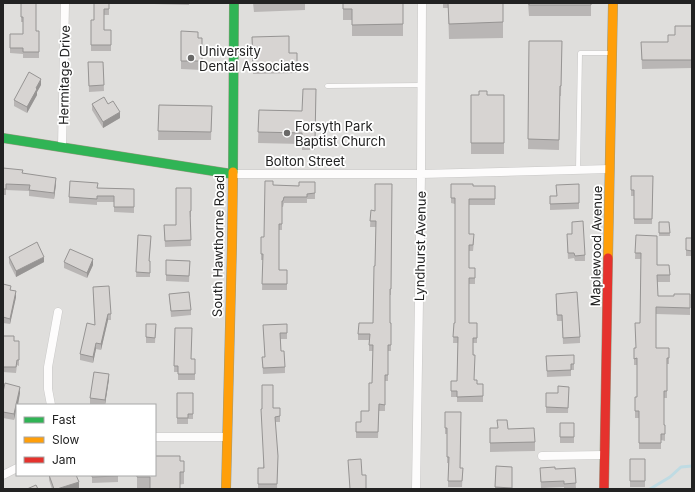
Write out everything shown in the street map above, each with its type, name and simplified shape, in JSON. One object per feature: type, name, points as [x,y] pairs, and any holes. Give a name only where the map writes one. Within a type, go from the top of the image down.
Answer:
[{"type":"street","name":"Hermitage Drive","points":[[62,147],[65,3]]},
{"type":"street","name":"South Hawthorne Road","points":[[226,489],[234,3]]},
{"type":"street","name":"Lyndhurst Avenue","points":[[416,489],[422,3]]},
{"type":"street","name":"Maplewood Avenue","points":[[604,489],[613,3]]},
{"type":"street","name":"Bolton Street","points":[[3,138],[232,174],[421,174],[610,169]]},
{"type":"street","points":[[51,404],[48,389],[48,367],[58,312]]},
{"type":"street","points":[[156,437],[227,437]]},
{"type":"street","points":[[542,456],[604,455]]},
{"type":"street","points":[[3,475],[16,468]]},
{"type":"lane","points":[[578,170],[580,53],[612,53]]},
{"type":"lane","points":[[327,86],[422,85]]},
{"type":"shaded area","points":[[3,3],[692,3],[692,489],[3,489]]},
{"type":"building","points":[[21,3],[36,3],[36,31],[39,31],[39,52],[23,52],[23,48],[10,48],[10,34],[23,34]]},
{"type":"building","points":[[94,3],[109,3],[109,9],[104,9],[104,30],[111,30],[111,45],[91,45],[91,20],[94,20]]},
{"type":"building","points":[[343,3],[403,3],[403,24],[352,25],[352,9],[343,9]]},
{"type":"building","points":[[448,3],[503,3],[503,22],[449,24]]},
{"type":"building","points":[[529,3],[591,3],[591,5],[529,5]]},
{"type":"building","points":[[675,26],[692,26],[692,60],[642,60],[641,42],[668,42],[668,35],[675,35]]},
{"type":"building","name":"University Dental Associates","points":[[181,31],[198,32],[198,38],[202,38],[202,61],[181,61]]},
{"type":"building","points":[[289,36],[289,53],[297,53],[297,65],[253,66],[252,37]]},
{"type":"building","points":[[529,41],[562,41],[559,140],[528,139]]},
{"type":"building","points":[[88,62],[103,62],[104,85],[89,86]]},
{"type":"building","points":[[29,72],[41,79],[27,107],[14,100]]},
{"type":"building","points":[[303,89],[316,89],[315,139],[302,138],[302,133],[258,132],[259,110],[302,111]]},
{"type":"building","points":[[479,91],[487,91],[487,95],[504,95],[504,143],[471,143],[471,95],[479,95]]},
{"type":"building","points":[[104,97],[108,104],[113,101],[120,112],[103,122],[92,104]]},
{"type":"building","points":[[159,105],[212,106],[211,132],[158,131]]},
{"type":"building","points":[[3,168],[23,170],[22,173],[56,178],[54,193],[29,190],[30,185],[6,184],[6,189],[3,189]]},
{"type":"building","points":[[631,176],[653,176],[652,219],[634,219],[634,190],[631,190]]},
{"type":"building","points":[[70,181],[98,183],[97,188],[134,189],[134,207],[114,207],[114,196],[97,196],[97,199],[69,197]]},
{"type":"building","points":[[265,181],[273,181],[273,185],[299,186],[299,182],[315,182],[315,193],[307,194],[307,197],[284,197],[282,201],[282,224],[279,224],[279,270],[287,270],[287,284],[262,284],[263,254],[261,254],[261,237],[264,237]]},
{"type":"building","points":[[375,184],[392,184],[390,289],[391,345],[388,345],[388,375],[385,375],[385,405],[379,404],[378,432],[356,432],[356,422],[361,422],[361,411],[369,411],[369,383],[372,383],[373,345],[369,345],[370,334],[358,334],[359,323],[373,323],[376,221],[370,221],[371,210],[375,211]]},
{"type":"building","points":[[451,184],[495,186],[495,199],[469,199],[469,234],[474,234],[473,245],[469,245],[469,268],[475,268],[475,278],[469,278],[469,323],[477,323],[477,338],[473,338],[473,355],[475,355],[474,380],[477,380],[477,384],[483,384],[483,396],[457,397],[457,391],[451,391],[451,381],[457,381],[458,337],[453,337],[455,323],[455,198],[451,198]]},
{"type":"building","points":[[579,184],[579,203],[550,204],[550,196],[557,196],[556,185]]},
{"type":"building","points":[[176,188],[191,188],[191,240],[165,241],[164,225],[176,225]]},
{"type":"building","points":[[583,221],[585,255],[575,256],[574,253],[568,253],[567,234],[572,234],[572,222]]},
{"type":"building","points":[[659,222],[669,222],[670,233],[659,233]]},
{"type":"building","points":[[138,235],[151,236],[149,261],[150,273],[136,272]]},
{"type":"building","points":[[636,235],[657,236],[657,265],[669,265],[670,275],[657,275],[658,296],[690,294],[690,308],[656,307],[656,348],[669,348],[669,358],[667,358],[667,391],[664,391],[665,434],[661,434],[661,443],[639,443],[639,411],[635,411],[635,397],[637,397],[637,358],[634,359],[634,348],[636,348],[635,323],[640,323],[641,253],[635,253]]},
{"type":"building","points":[[686,238],[692,238],[692,251],[686,250]]},
{"type":"building","points":[[37,242],[44,257],[16,271],[9,257]]},
{"type":"building","points":[[70,249],[93,259],[87,273],[64,262]]},
{"type":"building","points":[[166,260],[190,261],[189,276],[166,275]]},
{"type":"building","points":[[3,284],[11,286],[10,290],[16,291],[10,319],[3,317]]},
{"type":"building","points":[[109,286],[111,314],[108,314],[101,344],[96,343],[93,357],[80,354],[87,323],[95,325],[93,287]]},
{"type":"building","points":[[189,292],[191,310],[171,311],[169,294]]},
{"type":"building","points":[[577,292],[580,337],[563,338],[562,315],[557,315],[556,294]]},
{"type":"building","points":[[146,324],[156,324],[155,338],[146,337]]},
{"type":"building","points":[[287,324],[287,333],[280,333],[281,351],[284,351],[285,367],[263,368],[262,357],[265,357],[263,325]]},
{"type":"building","points":[[175,328],[192,328],[191,359],[195,359],[195,374],[178,374],[178,366],[174,366]]},
{"type":"building","points":[[3,336],[14,336],[14,341],[19,341],[19,360],[17,360],[16,367],[3,367]]},
{"type":"building","points":[[574,355],[574,364],[571,364],[571,370],[547,371],[546,356]]},
{"type":"building","points":[[94,372],[109,374],[105,400],[90,398]]},
{"type":"building","points":[[5,383],[20,387],[14,414],[3,412],[3,392]]},
{"type":"building","points":[[262,385],[273,385],[273,408],[280,408],[280,416],[275,417],[278,456],[277,484],[258,484],[258,468],[264,468],[261,409]]},
{"type":"building","points":[[558,386],[569,387],[568,408],[546,407],[546,393],[558,393]]},
{"type":"building","points":[[177,393],[193,393],[193,414],[188,414],[188,418],[177,418]]},
{"type":"building","points":[[445,412],[461,412],[460,468],[463,468],[462,481],[448,481],[449,457],[447,457],[447,428],[445,428]]},
{"type":"building","points":[[497,420],[507,420],[508,429],[534,428],[535,442],[490,443],[490,428],[498,428]]},
{"type":"building","points":[[560,423],[574,423],[574,437],[560,437]]},
{"type":"building","points":[[156,456],[180,456],[180,461],[184,461],[184,472],[180,472],[180,489],[150,489],[150,477],[137,477],[156,476]]},
{"type":"building","points":[[361,459],[362,475],[366,475],[366,489],[350,489],[348,460]]},
{"type":"building","points":[[630,459],[645,459],[645,481],[630,481]]},
{"type":"building","points":[[496,466],[512,467],[512,488],[495,487]]},
{"type":"building","points":[[555,467],[555,469],[575,468],[576,483],[564,484],[564,481],[541,482],[540,468]]},
{"type":"building","points":[[49,476],[76,476],[79,482],[57,489],[54,489]]},
{"type":"building","points":[[92,476],[118,476],[92,477]]},
{"type":"building","points":[[36,485],[38,489],[27,489]]},
{"type":"waterway","points":[[650,489],[670,477],[681,467],[692,466]]},
{"type":"traffic: fast","points":[[233,172],[234,3]]},
{"type":"traffic: fast","points":[[3,138],[232,174]]},
{"type":"traffic: slow","points":[[608,258],[613,3]]},
{"type":"traffic: slow","points":[[226,489],[233,172]]},
{"type":"traffic: jam","points":[[604,489],[608,258]]},
{"type":"place","name":"University Dental Associates","points":[[191,58]]},
{"type":"place","name":"Forsyth Park Baptist Church","points":[[287,133]]}]
